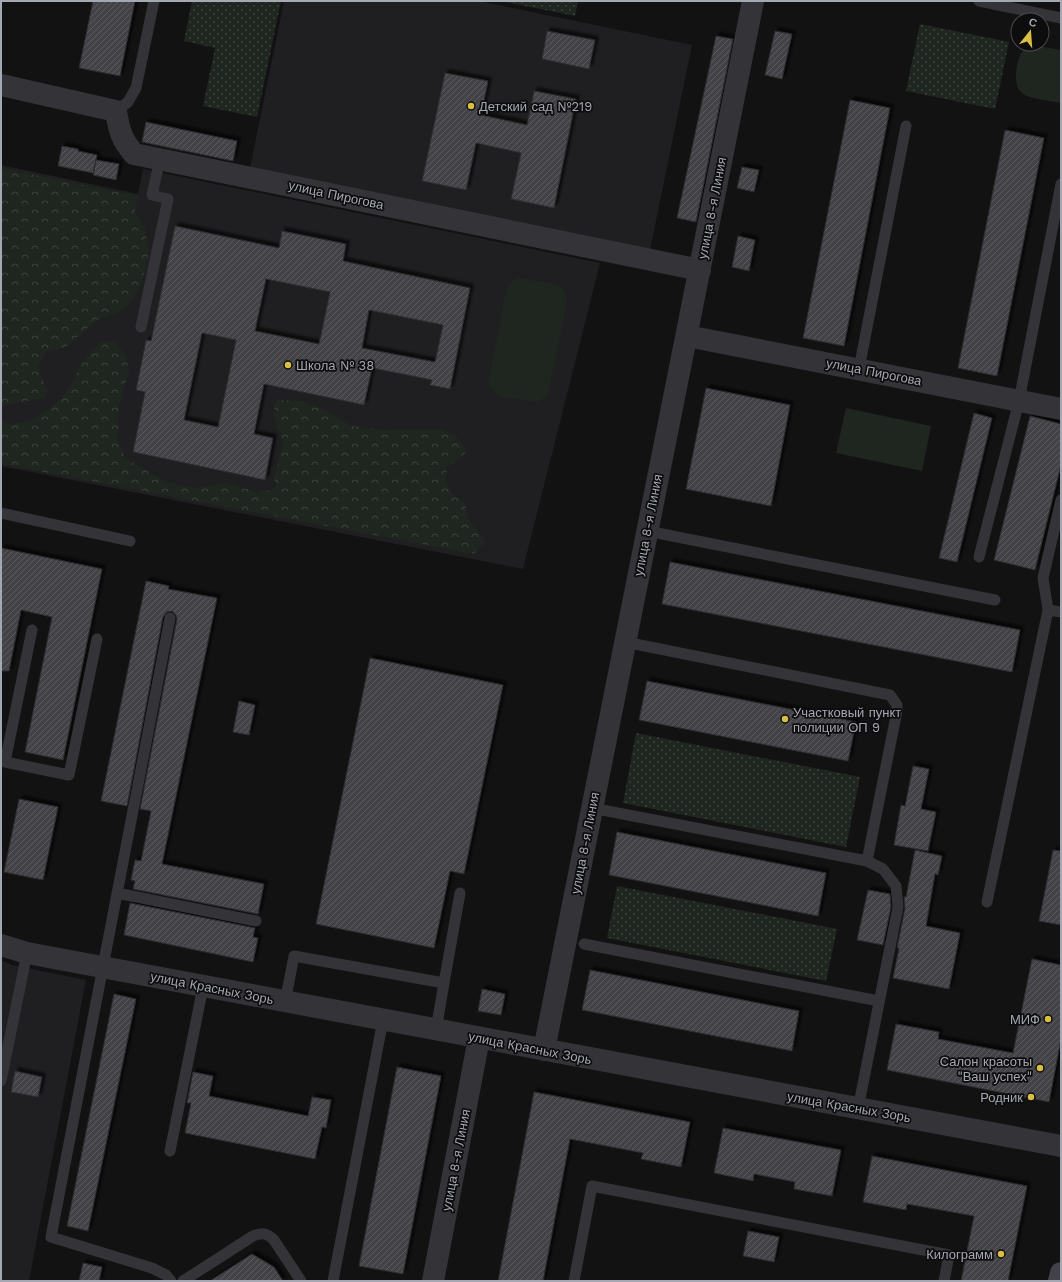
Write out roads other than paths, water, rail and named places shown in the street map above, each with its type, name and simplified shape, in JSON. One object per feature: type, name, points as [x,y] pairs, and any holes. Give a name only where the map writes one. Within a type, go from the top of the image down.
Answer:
[{"type":"main road","points":[[1059,1281],[1061,1273]]},
{"type":"street","name":"улица 8-я Линия","points":[[544,1050],[753,1]]},
{"type":"street","points":[[1,85],[116,111]]},
{"type":"street","name":"улица Пирогова","points":[[116,111],[118,129],[125,144],[134,154],[700,270]]},
{"type":"street","name":"улица Пирогова","points":[[686,336],[1061,409]]},
{"type":"street","name":"улица Красных Зорь","points":[[1,945],[27,953],[203,987],[1061,1146]]},
{"type":"street","name":"улица 8-я Линия","points":[[433,1281],[479,1038]]},
{"type":"lane","points":[[116,111],[128,102],[136,88],[154,1]]},
{"type":"lane","points":[[979,1],[1061,18]]},
{"type":"lane","points":[[859,369],[906,126]]},
{"type":"lane","points":[[141,327],[168,199],[152,196],[160,159]]},
{"type":"lane","points":[[979,557],[1019,401],[1061,184]]},
{"type":"lane","points":[[987,902],[1048,610],[1043,578],[1061,500]]},
{"type":"lane","points":[[1,513],[130,541]]},
{"type":"lane","points":[[647,531],[995,600]]},
{"type":"lane","points":[[1048,610],[1061,612]]},
{"type":"lane","points":[[170,618],[51,1236],[152,1268],[166,1275],[170,1281]]},
{"type":"lane","points":[[32,630],[3,762],[69,775],[97,640]]},
{"type":"lane","points":[[626,642],[890,695],[897,704],[897,711],[867,861]]},
{"type":"lane","points":[[592,808],[867,861],[883,869],[896,886],[898,907],[858,1109]]},
{"type":"lane","points":[[117,893],[256,921]]},
{"type":"lane","points":[[436,1030],[460,893]]},
{"type":"lane","points":[[584,944],[879,1001]]},
{"type":"lane","points":[[1,1081],[3,1063],[27,953]]},
{"type":"lane","points":[[285,1002],[294,956],[444,983]]},
{"type":"lane","points":[[170,1151],[203,987]]},
{"type":"lane","points":[[333,1281],[383,1020]]},
{"type":"lane","points":[[574,1281],[592,1186],[949,1255],[944,1281]]},
{"type":"lane","points":[[182,1281],[258,1233],[270,1236],[274,1240],[301,1281]]},
{"type":"place","name":"Детский сад №219","points":[[471,106]]},
{"type":"place","name":"Школа № 38","points":[[288,365]]},
{"type":"place","name":"Участковый пункт полиции ОП 9","points":[[785,719]]},
{"type":"place","name":"МИФ","points":[[1048,1019]]},
{"type":"place","name":"Салон красоты \"Ваш успех\"","points":[[1040,1068]]},
{"type":"place","name":"Родник","points":[[1031,1097]]},
{"type":"place","name":"Килограмм","points":[[1001,1254]]}]
